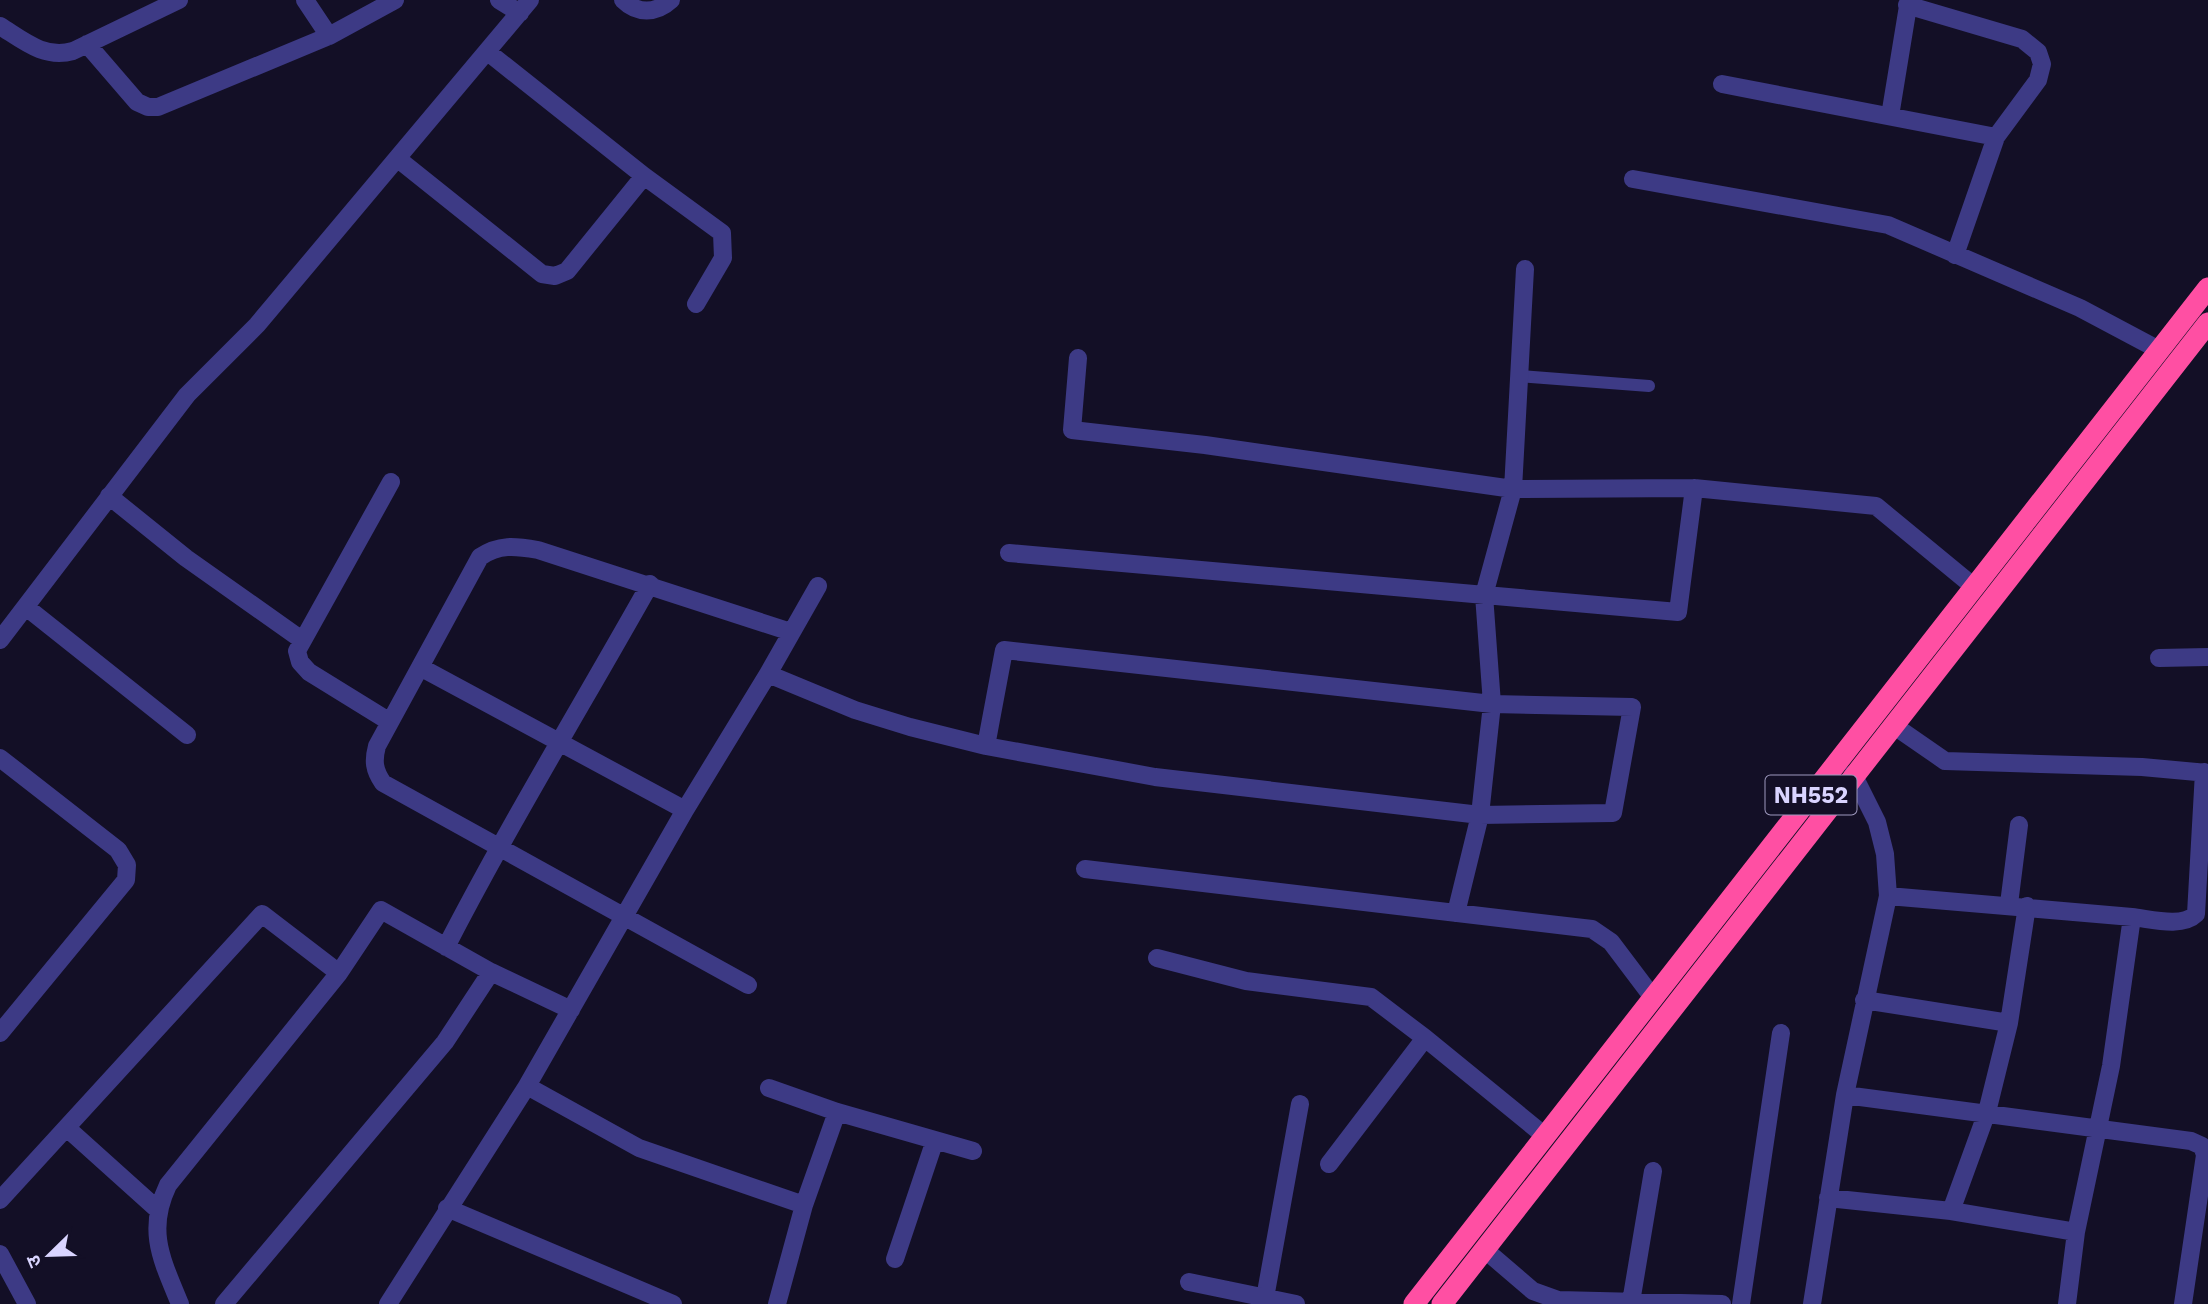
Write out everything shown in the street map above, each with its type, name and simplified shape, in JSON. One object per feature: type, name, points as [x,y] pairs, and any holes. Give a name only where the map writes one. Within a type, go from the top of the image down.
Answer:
[{"type":"highway","name":"NH552","points":[[1414,1304],[2208,288]]},
{"type":"highway","name":"NH552","points":[[1442,1304],[1853,774],[2208,324]]},
{"type":"street","points":[[0,26],[44,53],[58,55],[179,0]]},
{"type":"street","points":[[305,0],[329,36]]},
{"type":"street","points":[[87,44],[137,102],[148,107],[158,107],[329,36],[395,0]]},
{"type":"street","points":[[0,640],[187,395],[257,325],[489,53],[525,6],[499,0]]},
{"type":"street","points":[[623,0],[633,9],[650,11],[671,0]]},
{"type":"street","points":[[1890,116],[1908,3],[2022,38],[2038,52],[2042,64],[2038,80],[1996,137],[1955,255]]},
{"type":"street","points":[[489,53],[644,176],[722,233],[723,258],[696,304]]},
{"type":"street","points":[[1722,83],[1996,137]]},
{"type":"street","points":[[398,159],[542,274],[555,276],[567,271],[644,176]]},
{"type":"street","points":[[1633,179],[1888,225],[2080,308],[2159,350]]},
{"type":"street","points":[[1456,913],[1479,816],[1492,704],[1484,595],[1513,489],[1525,269]]},
{"type":"street","points":[[1078,358],[1072,430],[1205,445],[1513,489],[1694,488],[1876,506],[1973,586]]},
{"type":"street","points":[[390,722],[309,672],[300,662],[297,651],[391,482]]},
{"type":"street","points":[[1009,553],[1678,612],[1694,488]]},
{"type":"street","points":[[109,496],[186,558],[302,640]]},
{"type":"street","points":[[748,985],[383,783],[375,771],[374,758],[377,746],[480,557],[492,549],[510,546],[538,550],[650,584],[791,632]]},
{"type":"street","points":[[446,947],[498,847],[561,744],[650,584]]},
{"type":"street","points":[[388,1304],[527,1086],[685,810],[818,586]]},
{"type":"street","points":[[26,607],[187,735]]},
{"type":"street","points":[[768,674],[855,710],[986,747],[1155,778],[1479,816],[1613,813],[1632,707],[1492,704],[1004,650],[986,747]]},
{"type":"street","points":[[2159,658],[2208,657]]},
{"type":"street","points":[[420,667],[685,810]]},
{"type":"street","points":[[1888,895],[2190,920],[2196,914],[2206,773],[2142,767],[1945,761],[1893,725]]},
{"type":"street","points":[[0,758],[118,850],[127,864],[125,880],[0,1033]]},
{"type":"street","points":[[1812,1304],[1845,1095],[1888,895],[1885,854],[1877,822],[1853,774]]},
{"type":"street","points":[[1951,1211],[1987,1112],[2009,1023],[2018,905],[2019,825]]},
{"type":"street","points":[[1085,869],[1592,929],[1611,942],[1654,999]]},
{"type":"street","points":[[180,1304],[160,1254],[157,1209],[169,1185],[340,973],[381,910],[491,972],[570,1010]]},
{"type":"street","points":[[0,1200],[68,1129],[262,914],[340,973]]},
{"type":"street","points":[[2067,1304],[2076,1232],[2100,1127],[2132,917]]},
{"type":"street","points":[[1157,958],[1246,981],[1371,997],[1545,1136]]},
{"type":"street","points":[[224,1304],[445,1042],[491,972]]},
{"type":"street","points":[[1864,1000],[2009,1023]]},
{"type":"street","points":[[1741,1304],[1781,1033]]},
{"type":"street","points":[[1329,1164],[1425,1038]]},
{"type":"street","points":[[527,1086],[639,1148],[804,1205]]},
{"type":"street","points":[[769,1088],[837,1112],[973,1151]]},
{"type":"street","points":[[1845,1095],[2100,1127],[2191,1141],[2202,1146],[2205,1155],[2200,1237],[2183,1304]]},
{"type":"street","points":[[1265,1298],[1300,1104]]},
{"type":"street","points":[[777,1304],[804,1205],[837,1112]]},
{"type":"street","points":[[68,1129],[157,1209]]},
{"type":"street","points":[[895,1259],[935,1140]]},
{"type":"street","points":[[1630,1302],[1653,1171]]},
{"type":"street","points":[[1828,1198],[1951,1211],[2076,1232]]},
{"type":"street","points":[[447,1208],[673,1304]]},
{"type":"street","points":[[1485,1249],[1533,1291],[1558,1300],[1722,1304]]},
{"type":"street","points":[[0,1254],[27,1304]]},
{"type":"street","points":[[1189,1282],[1297,1304]]},
{"type":"lane","points":[[1519,376],[1649,386]]}]
